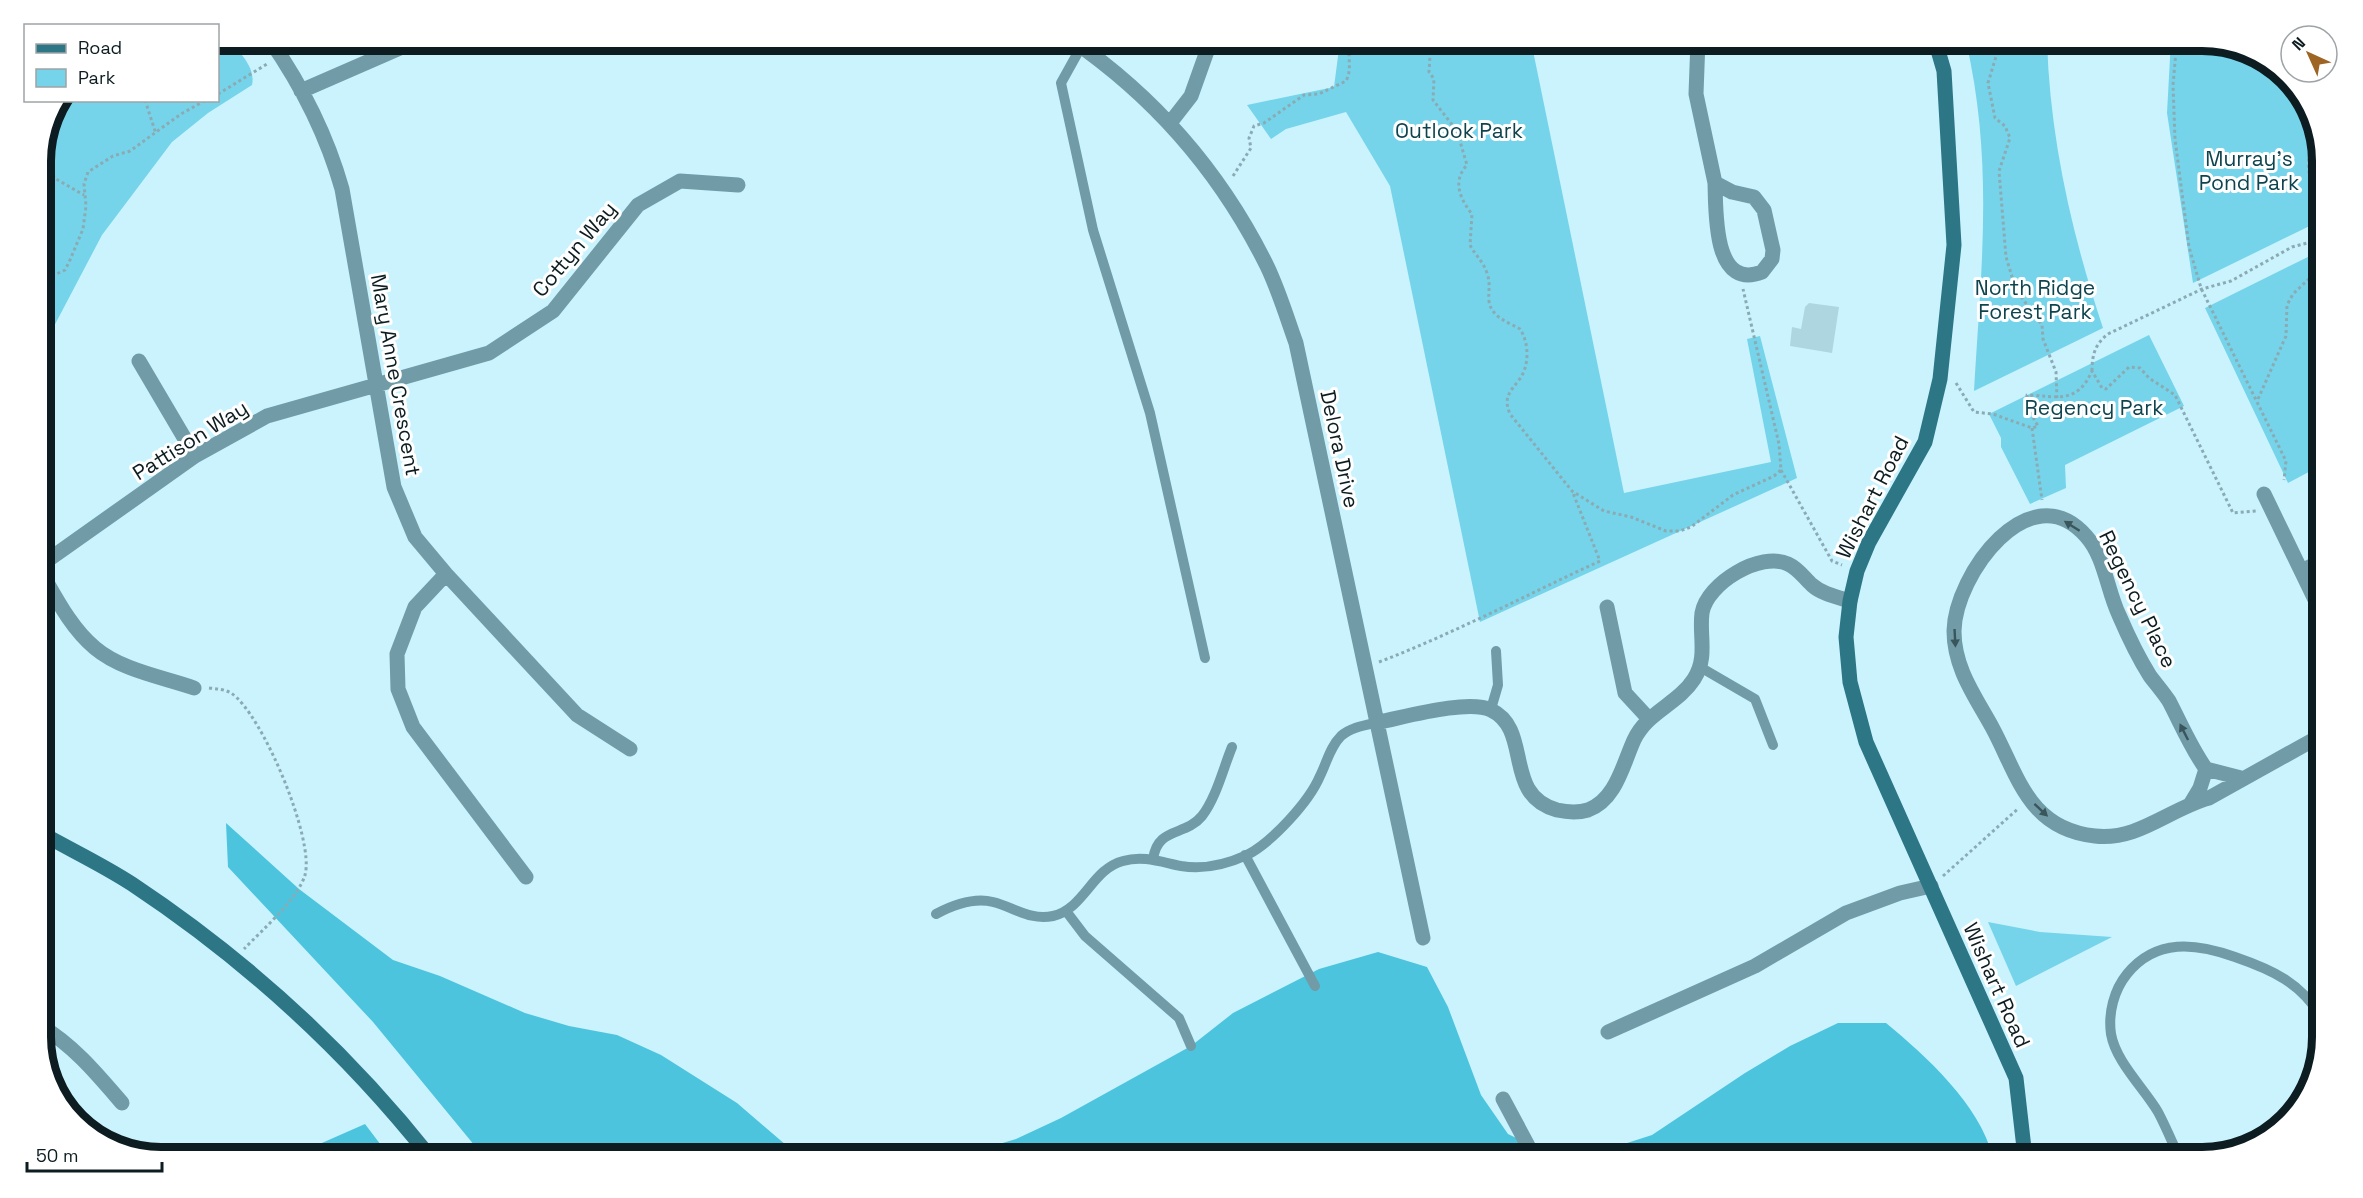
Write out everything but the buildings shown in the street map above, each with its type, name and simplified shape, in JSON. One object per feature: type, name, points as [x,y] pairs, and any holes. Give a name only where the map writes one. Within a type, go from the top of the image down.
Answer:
[{"type":"street","name":"Mary Anne Crescent","points":[[278,51],[302,91],[325,139],[342,189],[378,384],[394,487],[415,537],[446,574],[578,715],[630,749]]},
{"type":"street","points":[[302,91],[393,51]]},
{"type":"street","name":"Delora Drive","points":[[1086,51],[1127,82],[1170,123],[1218,184],[1267,267],[1296,344],[1379,722],[1423,938]]},
{"type":"street","points":[[1170,123],[1191,96],[1206,51]]},
{"type":"street","points":[[1698,51],[1696,94],[1715,183],[1716,221],[1725,261],[1730,268],[1745,276],[1762,272],[1772,259],[1773,250],[1764,210],[1754,197],[1732,192],[1715,183]]},
{"type":"street","name":"Wishart Road","points":[[1938,51],[1944,71],[1954,245],[1940,379],[1925,442],[1869,543],[1857,571],[1850,601],[1846,637],[1850,682],[1866,742],[2016,1078],[2024,1147]]},
{"type":"street","name":"Cottyn Way","points":[[378,384],[489,353],[553,311],[638,205],[680,181],[738,185]]},
{"type":"street","points":[[139,361],[195,456]]},
{"type":"street","name":"Pattison Way","points":[[51,558],[195,456],[267,416],[378,384]]},
{"type":"street","points":[[2264,494],[2312,594]]},
{"type":"street","points":[[2044,516],[2026,520],[2010,530],[1982,556],[1969,576],[1960,599],[1954,630],[1956,650],[1969,690],[1990,725],[2013,776],[2029,799],[2054,822],[2074,832],[2095,836],[2123,836],[2158,822],[2191,803],[2208,798],[2312,740]]},
{"type":"street","name":"Regency Place","points":[[2044,516],[2072,524],[2086,536],[2095,550],[2111,597],[2142,663],[2167,698],[2205,769]]},
{"type":"street","points":[[1379,722],[1466,706],[1491,709],[1510,728],[1526,787],[1541,803],[1564,812],[1587,810],[1599,805],[1616,784],[1635,738],[1649,719],[1684,691],[1700,667],[1704,648],[1702,614],[1706,600],[1716,586],[1762,562],[1777,561],[1788,564],[1822,592],[1850,601]]},
{"type":"street","points":[[446,574],[415,607],[397,654],[398,689],[413,727],[526,877]]},
{"type":"street","points":[[51,589],[70,621],[95,649],[128,666],[194,688]]},
{"type":"street","points":[[1607,607],[1625,693],[1649,719]]},
{"type":"street","points":[[2191,803],[2200,788],[2205,769],[2241,778]]},
{"type":"street","points":[[51,839],[131,883],[235,959],[309,1022],[394,1112],[421,1147]]},
{"type":"street","points":[[1608,1032],[1755,966],[1846,913],[1900,893],[1931,886]]},
{"type":"street","points":[[51,1032],[92,1066],[122,1103]]},
{"type":"street","points":[[1503,1099],[1528,1147]]},
{"type":"lane","points":[[1074,51],[1061,83],[1093,230],[1150,413],[1204,658]]},
{"type":"lane","points":[[2300,569],[2312,563]]},
{"type":"lane","points":[[1491,709],[1498,685],[1496,651]]},
{"type":"lane","points":[[1700,667],[1755,699],[1773,745]]},
{"type":"lane","points":[[936,914],[962,903],[979,900],[994,902],[1029,916],[1054,916],[1066,911],[1108,868],[1121,861],[1153,860],[1199,868],[1221,864],[1245,855],[1269,840],[1305,799],[1320,778],[1334,745],[1342,735],[1353,729],[1379,722]]},
{"type":"lane","points":[[1153,860],[1159,841],[1168,834],[1189,826],[1206,809],[1232,747]]},
{"type":"lane","points":[[1245,855],[1314,986]]},
{"type":"lane","points":[[1066,911],[1085,936],[1179,1018],[1191,1046]]},
{"type":"lane","points":[[2174,1147],[2158,1113],[2114,1046],[2110,1018],[2112,1005],[2123,979],[2132,968],[2149,955],[2170,946],[2199,945],[2279,974],[2301,990],[2312,1005]]},
{"type":"path","points":[[1218,184],[1227,180],[1242,165],[1251,148],[1249,138],[1254,126],[1304,95],[1329,91],[1346,81],[1351,69],[1348,51]]},
{"type":"path","points":[[1366,667],[1429,643],[1493,610],[1600,561],[1572,491],[1510,414],[1506,405],[1509,390],[1520,380],[1527,354],[1526,346],[1520,329],[1503,321],[1492,309],[1489,303],[1491,286],[1488,275],[1482,260],[1470,245],[1473,214],[1461,199],[1458,185],[1458,178],[1467,165],[1457,131],[1433,100],[1434,79],[1429,72],[1430,51]]},
{"type":"path","points":[[1998,51],[1988,83],[1993,113],[2005,126],[2010,138],[1999,171],[2006,257],[2013,280],[2022,298],[2042,325],[2043,339],[2056,372],[2057,398]]},
{"type":"path","points":[[2177,51],[2173,85],[2175,139],[2189,247],[2202,288],[2258,399],[2286,461],[2284,480]]},
{"type":"path","points":[[219,93],[281,56]]},
{"type":"path","points":[[147,102],[156,134]]},
{"type":"path","points":[[51,277],[66,270],[83,229],[86,206],[84,195],[88,172],[113,156],[130,151],[181,114],[202,102]]},
{"type":"path","points":[[2311,149],[2306,164],[2312,180]]},
{"type":"path","points":[[51,173],[56,179],[84,195]]},
{"type":"path","points":[[1940,379],[1952,377],[1974,412],[1993,414],[2032,428],[2038,426],[2027,407],[2027,395],[2057,398],[2070,396],[2088,381],[2092,371],[2092,355],[2101,339],[2108,334],[2202,288],[2231,281],[2292,247],[2312,242]]},
{"type":"path","points":[[1745,276],[1743,288],[1779,444],[1782,470],[1832,561],[1857,571]]},
{"type":"path","points":[[2258,399],[2286,336],[2290,300],[2312,276]]},
{"type":"path","points":[[2092,371],[2102,388],[2106,389],[2128,367],[2140,368],[2149,378],[2175,394],[2233,513],[2272,510]]},
{"type":"path","points":[[2032,428],[2044,516]]},
{"type":"path","points":[[1572,491],[1604,511],[1631,517],[1666,531],[1680,531],[1700,522],[1733,495],[1782,470]]},
{"type":"path","points":[[194,688],[222,689],[232,694],[245,706],[277,762],[294,807],[305,852],[306,874],[299,889],[235,959]]},
{"type":"path","points":[[1931,886],[2029,799]]},
{"type":"green space","points":[[219,51],[238,51],[252,72],[252,85],[208,113],[172,142],[102,235],[51,332],[51,153],[59,119],[68,102],[219,102]]},
{"type":"green space","name":"Outlook Park","points":[[1339,51],[1533,51],[1624,493],[1771,462],[1747,339],[1760,336],[1797,478],[1480,622],[1390,186],[1346,112],[1286,129],[1271,139],[1247,105],[1334,87]]},
{"type":"green space","name":"North Ridge Forest Park","points":[[1968,51],[2048,51],[2053,114],[2064,186],[2072,222],[2103,328],[1974,391],[1983,216],[1983,173],[1975,86]]},
{"type":"green space","name":"Murray's Pond Park","points":[[2170,51],[2217,52],[2238,57],[2263,69],[2285,88],[2301,112],[2312,153],[2312,225],[2193,283],[2167,113]]},
{"type":"green space","name":"Murray's Pond Park","points":[[2312,255],[2312,470],[2288,483],[2205,308]]},
{"type":"green space","name":"Regency Park","points":[[2149,335],[2184,406],[2065,465],[2066,488],[2030,504],[2001,447],[2001,438],[1989,414]]},
{"type":"green space","points":[[1988,922],[2040,932],[2112,937],[2016,986]]},
{"type":"shaded area","points":[[226,823],[299,889],[393,960],[440,976],[525,1013],[569,1026],[617,1035],[661,1055],[737,1103],[788,1147],[476,1147],[373,1022],[228,867]]},
{"type":"shaded area","points":[[1378,952],[1427,967],[1448,1007],[1481,1095],[1508,1134],[1535,1147],[989,1147],[1016,1139],[1061,1118],[1191,1046],[1233,1013],[1319,969]]},
{"type":"shaded area","points":[[1838,1023],[1886,1023],[1950,1083],[1976,1118],[1990,1147],[1615,1147],[1652,1135],[1745,1073],[1790,1046]]},
{"type":"shaded area","points":[[365,1124],[382,1147],[313,1147]]}]
